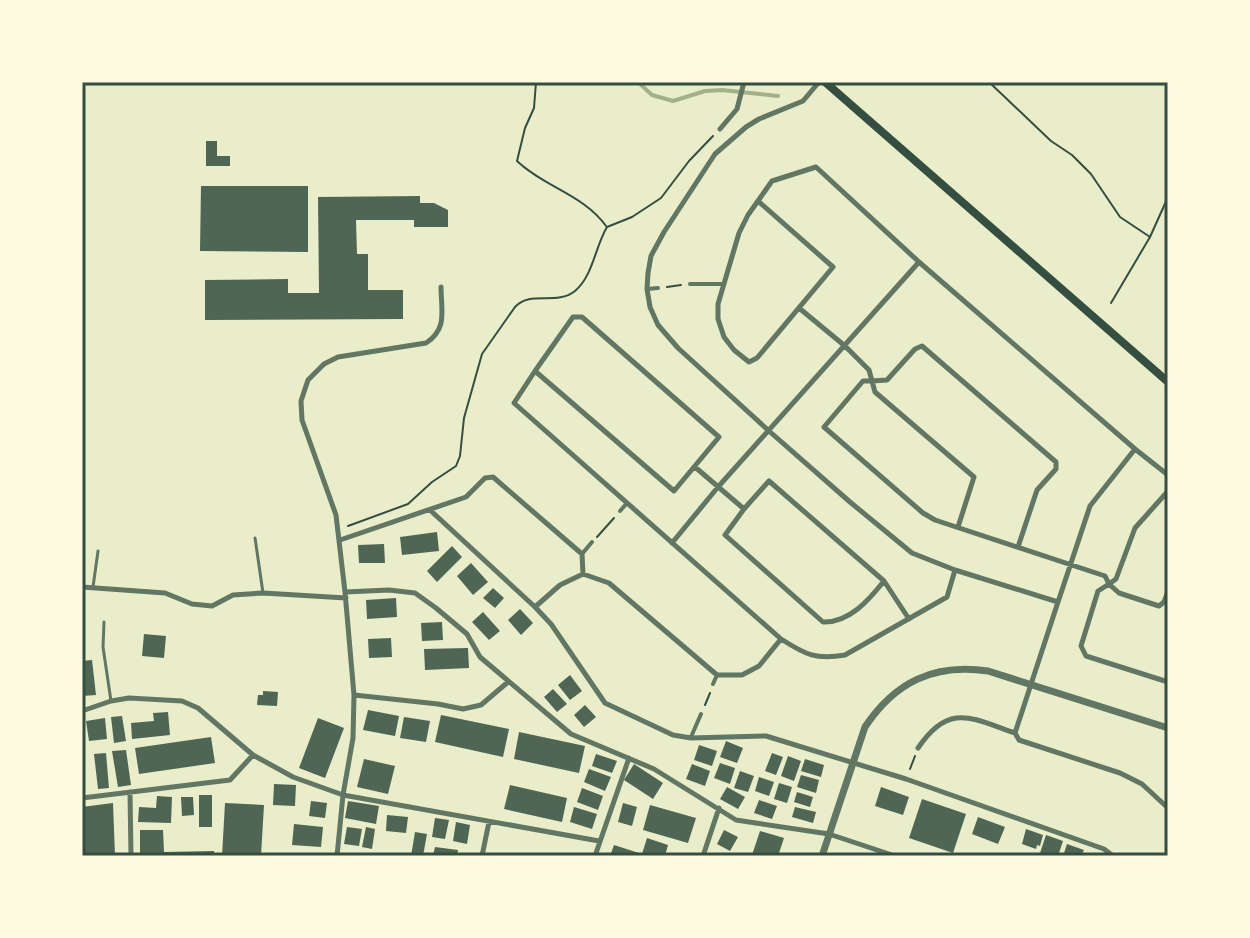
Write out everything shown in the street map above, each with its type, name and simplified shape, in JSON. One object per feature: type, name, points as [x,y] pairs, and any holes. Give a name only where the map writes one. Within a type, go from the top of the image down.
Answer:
[{"type":"main road","points":[[822,82],[1168,382]]},
{"type":"street","points":[[822,82],[803,101],[759,119],[715,154],[651,256],[647,289],[658,325],[666,337],[769,431],[912,553],[955,570],[1058,602]]},
{"type":"street","points":[[720,129],[737,109],[744,84]]},
{"type":"street","points":[[758,201],[833,267],[757,358],[749,362],[724,337],[718,319],[718,304],[739,233],[748,215],[772,181],[816,167],[919,262],[1168,475]]},
{"type":"street","points":[[672,543],[718,487],[919,262]]},
{"type":"street","points":[[690,284],[723,284]]},
{"type":"street","points":[[337,856],[353,738],[354,695],[336,515],[302,420],[301,401],[308,380],[324,364],[338,357],[426,343],[436,337],[441,323],[441,287]]},
{"type":"street","points":[[647,289],[658,288]]},
{"type":"street","points":[[799,308],[869,370],[875,392],[974,477],[958,527]]},
{"type":"street","points":[[535,371],[674,491],[719,437],[582,317],[573,317],[535,371],[514,403],[781,639],[804,654],[828,658],[845,655],[947,597],[955,570]]},
{"type":"street","points":[[1018,547],[1037,490],[1056,469],[1056,462],[922,346],[915,349],[887,380],[863,381],[824,427],[935,520],[1105,576],[1119,593],[1159,606],[1168,591]]},
{"type":"street","points":[[1015,733],[1090,506],[1135,449]]},
{"type":"street","points":[[695,467],[744,509]]},
{"type":"street","points":[[340,540],[466,497],[485,478],[493,477],[582,554]]},
{"type":"street","points":[[884,581],[865,605],[834,623],[823,622],[725,535],[769,481],[884,581],[909,619]]},
{"type":"street","points":[[1168,491],[1135,528],[1116,579],[1098,591],[1081,646],[1086,656],[1168,682]]},
{"type":"street","points":[[620,511],[627,503]]},
{"type":"street","points":[[430,510],[551,624],[605,703],[673,735],[691,738],[766,736],[906,779],[1104,849],[1113,856]]},
{"type":"street","points":[[583,574],[582,554],[592,542]]},
{"type":"street","points":[[535,607],[560,585],[583,574],[609,583],[717,675],[742,675],[759,666],[781,639]]},
{"type":"street","points":[[82,587],[165,593],[192,604],[212,606],[233,595],[263,593],[346,595],[389,590],[415,593],[467,634],[480,657],[571,734],[654,769],[736,820],[829,834],[895,856]]},
{"type":"street","points":[[822,856],[865,727],[877,709],[909,682],[945,670],[969,668],[988,671],[1168,728]]},
{"type":"street","points":[[713,684],[717,675]]},
{"type":"street","points":[[354,695],[463,709],[481,705],[508,682]]},
{"type":"street","points":[[82,711],[129,698],[182,701],[198,708],[253,755],[293,777],[343,795],[599,841]]},
{"type":"street","points":[[691,738],[701,714]]},
{"type":"street","points":[[918,748],[940,723],[967,716],[1015,733],[1019,740],[1131,778],[1168,808]]},
{"type":"street","points":[[82,798],[230,780],[253,755]]},
{"type":"street","points":[[595,856],[629,758]]},
{"type":"street","points":[[130,792],[131,856]]},
{"type":"street","points":[[703,856],[719,808]]},
{"type":"street","points":[[482,856],[489,822]]},
{"type":"lane","points":[[255,538],[263,593]]},
{"type":"lane","points":[[93,588],[98,551]]},
{"type":"lane","points":[[104,622],[103,647],[111,701]]},
{"type":"path","points":[[536,82],[534,108],[525,128],[517,161],[528,172],[597,213],[607,227]]},
{"type":"path","points":[[989,82],[1091,174],[1120,217],[1150,237]]},
{"type":"path","points":[[360,523],[408,504],[456,466],[464,418],[482,354],[520,301],[564,297],[576,290],[584,280],[607,227],[632,217],[661,198],[689,161],[720,129]]},
{"type":"path","points":[[1111,303],[1150,237],[1168,197]]},
{"type":"path","points":[[658,288],[690,284]]},
{"type":"path","points":[[592,542],[620,511]]},
{"type":"path","points":[[701,714],[713,684]]},
{"type":"path","points":[[906,779],[918,748]]},
{"type":"building","points":[[206,141],[217,141],[217,156],[230,156],[230,166],[206,166]]},
{"type":"building","points":[[201,186],[308,186],[308,252],[200,251]]},
{"type":"building","points":[[420,196],[420,203],[434,203],[448,210],[448,227],[414,227],[414,220],[356,220],[357,254],[368,254],[368,290],[403,290],[403,319],[205,320],[205,280],[288,279],[288,293],[319,293],[318,197]]},
{"type":"building","points":[[437,532],[439,551],[402,555],[400,537]]},
{"type":"building","points":[[384,544],[385,563],[359,563],[358,545]]},
{"type":"building","points":[[452,546],[462,557],[437,582],[427,571]]},
{"type":"building","points":[[471,563],[488,582],[473,595],[457,576]]},
{"type":"building","points":[[493,588],[504,598],[495,608],[483,598]]},
{"type":"building","points":[[396,598],[397,617],[367,619],[366,600]]},
{"type":"building","points":[[520,609],[533,623],[521,635],[508,620]]},
{"type":"building","points":[[483,612],[500,631],[489,640],[472,622]]},
{"type":"building","points":[[442,622],[443,640],[422,641],[421,623]]},
{"type":"building","points":[[144,634],[166,636],[164,658],[142,656]]},
{"type":"building","points":[[391,638],[392,657],[369,658],[368,639]]},
{"type":"building","points":[[468,648],[469,668],[425,670],[424,649]]},
{"type":"building","points":[[92,660],[96,695],[82,696],[82,661]]},
{"type":"building","points":[[570,675],[582,691],[570,700],[558,685]]},
{"type":"building","points":[[553,689],[567,704],[557,712],[544,697]]},
{"type":"building","points":[[263,691],[278,692],[277,706],[257,705],[258,695],[263,695]]},
{"type":"building","points":[[585,705],[596,717],[584,727],[574,715]]},
{"type":"building","points":[[368,710],[399,716],[395,736],[363,730]]},
{"type":"building","points":[[168,712],[170,735],[132,739],[131,723],[154,721],[153,713]]},
{"type":"building","points":[[441,715],[509,729],[503,757],[435,742]]},
{"type":"building","points":[[122,716],[126,741],[114,743],[111,717]]},
{"type":"building","points":[[404,717],[430,721],[426,742],[400,738]]},
{"type":"building","points":[[105,718],[107,739],[89,741],[86,721]]},
{"type":"building","points":[[318,718],[344,728],[325,778],[299,768]]},
{"type":"building","points":[[519,732],[585,746],[579,773],[514,759]]},
{"type":"building","points":[[211,737],[215,763],[139,774],[135,748]]},
{"type":"building","points":[[726,741],[743,748],[737,763],[720,757]]},
{"type":"building","points":[[699,745],[717,751],[712,766],[694,760]]},
{"type":"building","points":[[126,750],[131,785],[118,787],[112,751]]},
{"type":"building","points":[[106,753],[109,788],[98,789],[94,754]]},
{"type":"building","points":[[772,753],[783,757],[776,775],[765,771]]},
{"type":"building","points":[[596,754],[617,761],[612,773],[592,766]]},
{"type":"building","points":[[788,756],[801,761],[794,781],[781,776]]},
{"type":"building","points":[[364,759],[395,766],[388,794],[357,787]]},
{"type":"building","points":[[805,759],[824,765],[821,777],[801,771]]},
{"type":"building","points":[[720,763],[735,768],[730,784],[714,778]]},
{"type":"building","points":[[634,764],[663,783],[653,799],[624,780]]},
{"type":"building","points":[[692,764],[710,771],[705,786],[686,779]]},
{"type":"building","points":[[589,769],[611,777],[605,791],[584,782]]},
{"type":"building","points":[[740,771],[754,776],[748,792],[734,788]]},
{"type":"building","points":[[801,775],[819,780],[816,793],[797,787]]},
{"type":"building","points":[[759,777],[774,782],[769,796],[755,791]]},
{"type":"building","points":[[779,783],[792,787],[787,803],[774,799]]},
{"type":"building","points":[[274,784],[296,785],[295,806],[273,805]]},
{"type":"building","points":[[510,785],[567,798],[562,822],[504,809]]},
{"type":"building","points":[[727,787],[745,797],[738,809],[720,799]]},
{"type":"building","points":[[881,787],[909,797],[903,815],[875,806]]},
{"type":"building","points":[[582,788],[603,796],[598,810],[577,802]]},
{"type":"building","points":[[797,792],[813,797],[810,807],[794,802]]},
{"type":"building","points":[[199,795],[212,795],[212,827],[199,827]]},
{"type":"building","points":[[157,796],[172,797],[171,823],[138,822],[139,807],[156,808]]},
{"type":"building","points":[[181,797],[193,797],[194,815],[182,816]]},
{"type":"building","points":[[922,799],[966,814],[953,853],[909,838]]},
{"type":"building","points":[[759,800],[777,806],[772,819],[754,813]]},
{"type":"building","points":[[311,801],[327,803],[325,818],[309,816]]},
{"type":"building","points":[[348,801],[379,806],[376,824],[345,818]]},
{"type":"building","points":[[113,803],[115,856],[82,856],[82,807]]},
{"type":"building","points":[[225,803],[264,805],[261,856],[222,856]]},
{"type":"building","points":[[623,803],[637,807],[632,826],[618,822]]},
{"type":"building","points":[[650,805],[696,818],[688,843],[643,830]]},
{"type":"building","points":[[574,807],[597,814],[592,829],[570,822]]},
{"type":"building","points":[[795,807],[816,812],[813,823],[792,817]]},
{"type":"building","points":[[387,815],[408,817],[406,833],[386,831]]},
{"type":"building","points":[[978,817],[1005,827],[998,844],[972,834]]},
{"type":"building","points":[[435,818],[449,820],[445,839],[432,837]]},
{"type":"building","points":[[456,822],[470,825],[467,844],[453,841]]},
{"type":"building","points":[[294,824],[323,827],[321,847],[292,845]]},
{"type":"building","points":[[347,827],[362,829],[359,846],[344,844]]},
{"type":"building","points":[[366,827],[375,829],[372,849],[362,847]]},
{"type":"building","points":[[1026,829],[1043,835],[1036,849],[1022,844]]},
{"type":"building","points":[[140,830],[163,830],[164,852],[214,851],[214,856],[140,856]]},
{"type":"building","points":[[724,830],[738,837],[730,851],[717,844]]},
{"type":"building","points":[[760,831],[784,838],[778,856],[752,855]]},
{"type":"building","points":[[415,832],[427,834],[423,856],[411,856]]},
{"type":"building","points":[[1046,835],[1063,841],[1058,856],[1040,853]]},
{"type":"building","points":[[647,838],[668,845],[665,856],[610,856],[614,845],[642,854]]},
{"type":"building","points":[[1067,844],[1084,850],[1081,856],[1063,856]]},
{"type":"building","points":[[435,847],[458,850],[457,856],[433,856]]},
{"type":"waterway","points":[[638,82],[652,95],[673,101],[705,91],[722,90],[778,96]]}]
